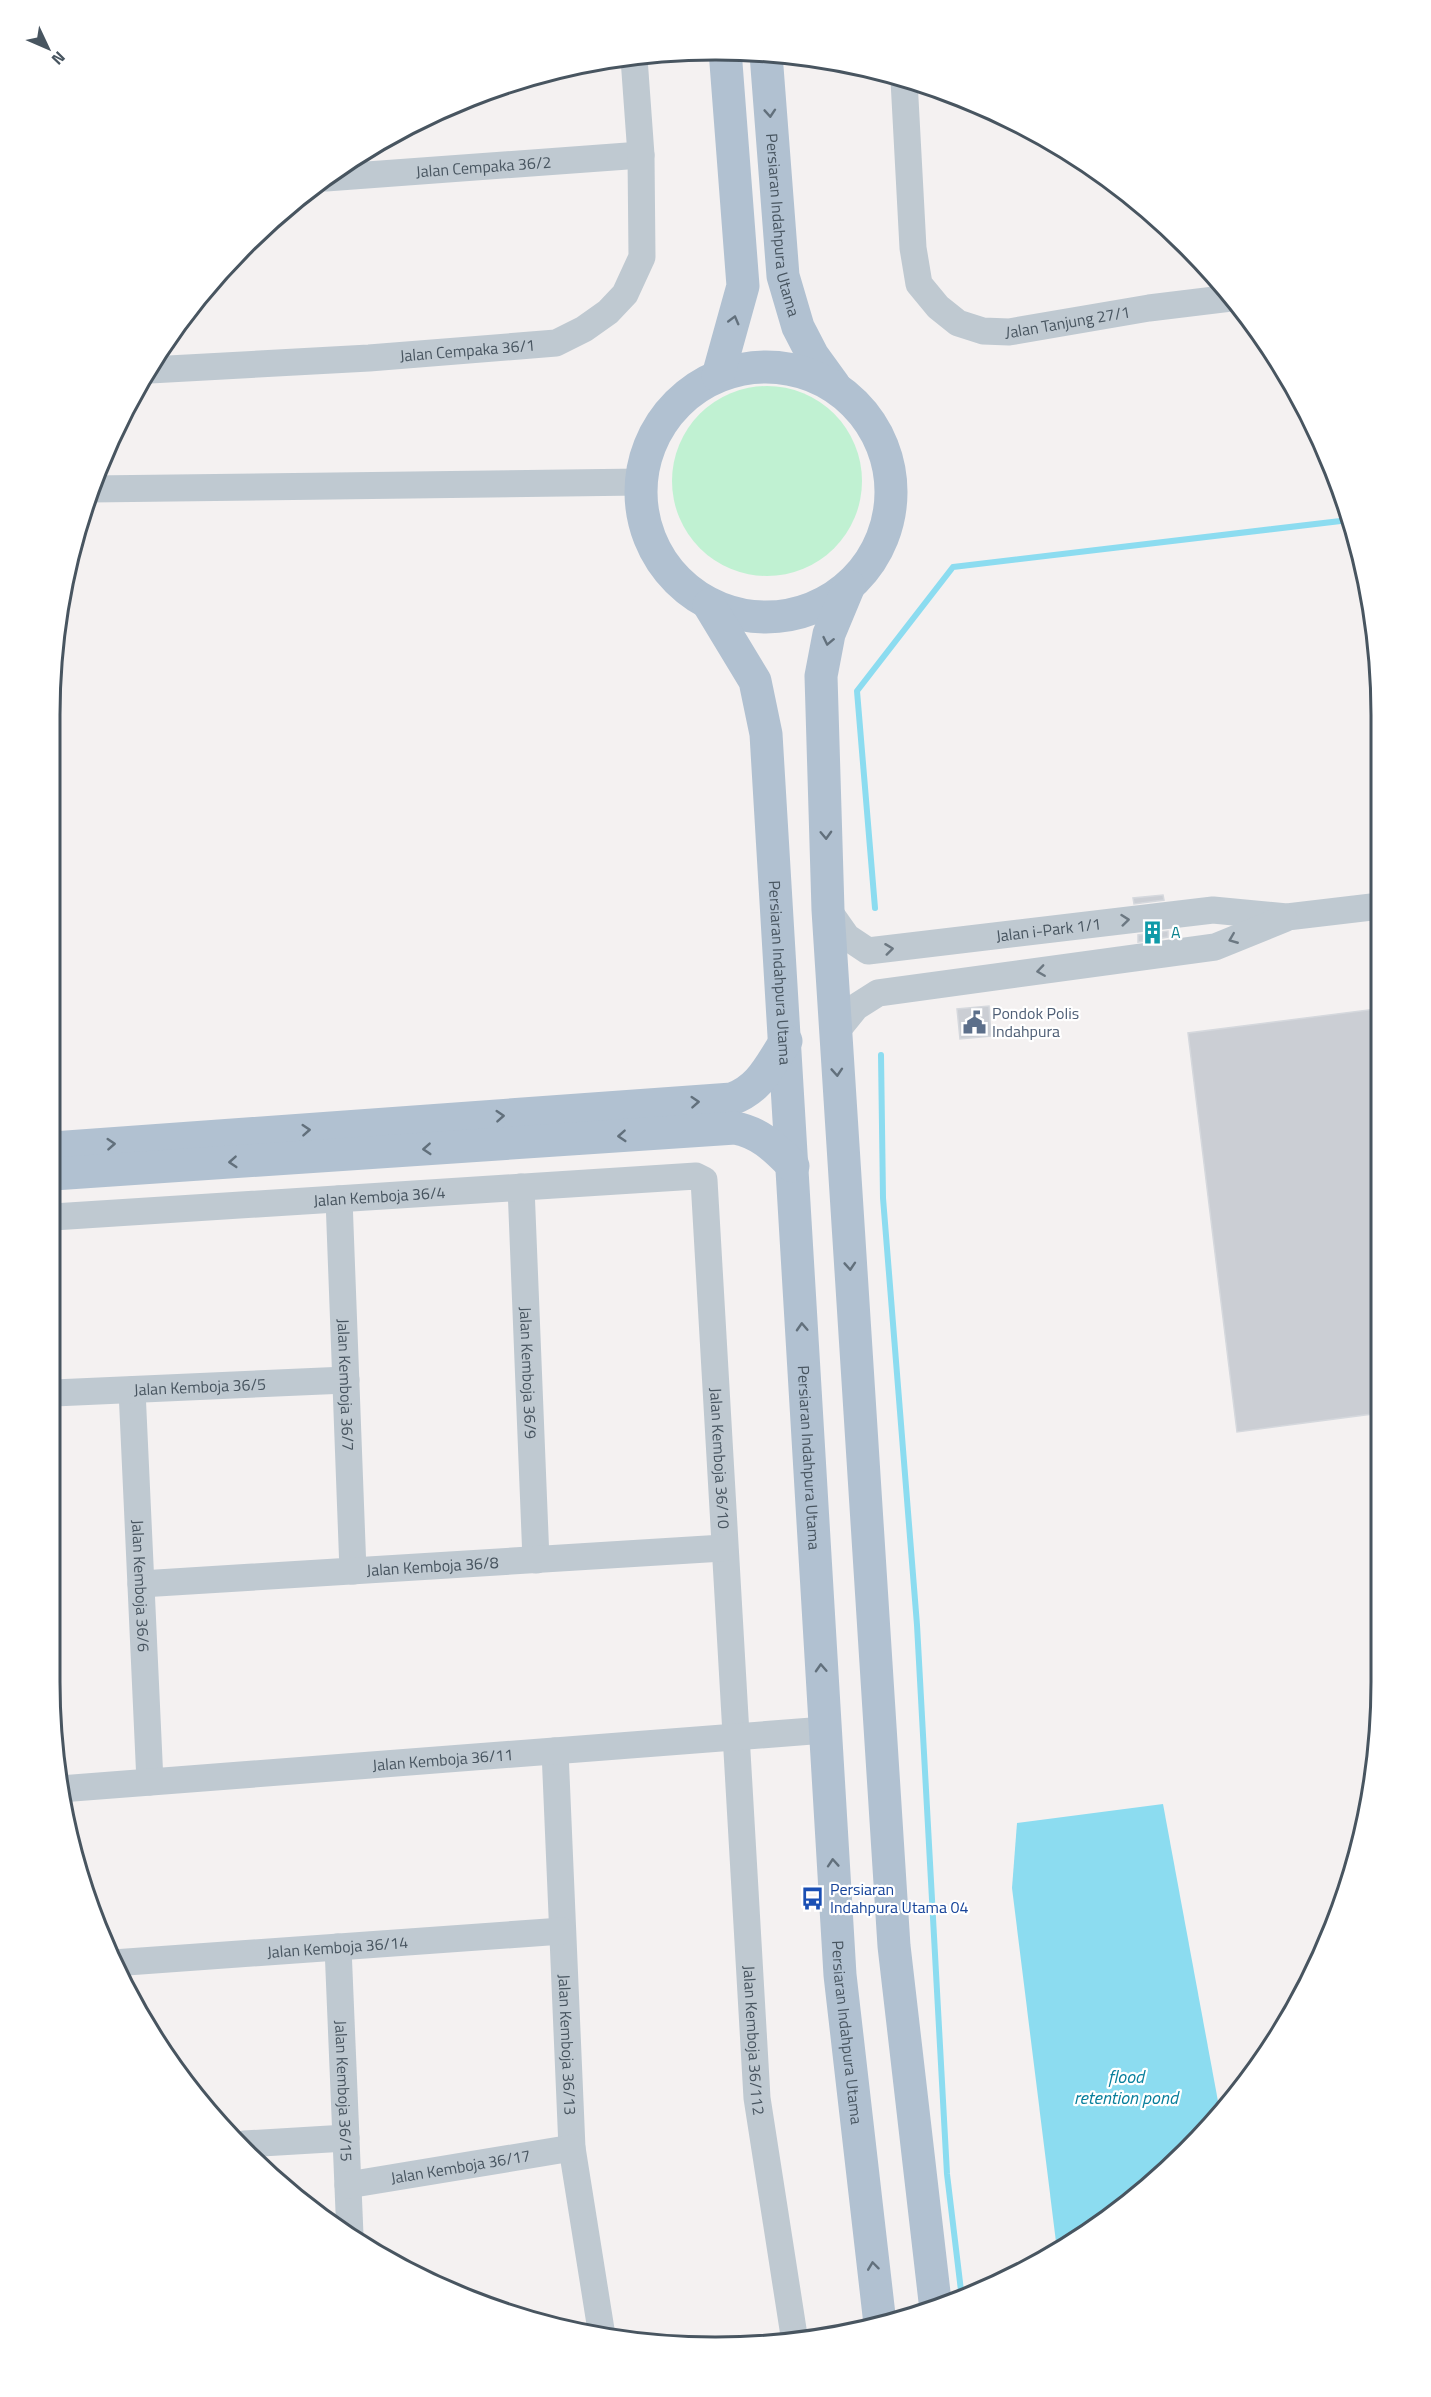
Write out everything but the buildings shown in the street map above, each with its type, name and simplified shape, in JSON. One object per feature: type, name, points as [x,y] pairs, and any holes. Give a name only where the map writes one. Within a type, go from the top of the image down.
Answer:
[{"type":"main road","points":[[718,376],[742,286],[726,60]]},
{"type":"main road","name":"Persiaran Indahpura Utama","points":[[767,62],[783,276],[798,327],[813,356],[834,385]]},
{"type":"main road","points":[[849,586],[806,611],[756,618],[709,604],[679,583],[656,554],[643,519],[640,482],[653,438],[680,401],[718,376],[757,366],[797,370],[834,385],[862,411],[883,444],[891,482],[888,520],[885,529],[874,556],[849,586],[830,634],[821,676],[828,910],[835,1033],[894,1946],[935,2299]]},
{"type":"main road","name":"Persiaran Indahpura Utama","points":[[709,604],[755,681],[766,734],[840,1975],[879,2316]]},
{"type":"main road","points":[[60,1147],[732,1099],[749,1092],[758,1084],[786,1041]]},
{"type":"main road","points":[[60,1174],[735,1128],[753,1132],[769,1143],[793,1166]]},
{"type":"street","name":"Jalan Cempaka 36/1","points":[[159,370],[369,358],[556,343],[584,329],[608,312],[625,294],[642,257],[641,155],[635,65]]},
{"type":"street","name":"Jalan Tanjung 27/1","points":[[904,88],[913,249],[920,284],[938,308],[958,323],[983,331],[1009,332],[1149,308],[1222,299]]},
{"type":"street","name":"Jalan Cempaka 36/2","points":[[341,177],[641,155]]},
{"type":"street","points":[[101,489],[640,482]]},
{"type":"street","name":"Jalan i-Park 1/1","points":[[828,910],[847,936],[868,951],[1213,910],[1287,917],[1371,907]]},
{"type":"street","name":"Jalan i-Park 1/1","points":[[835,1033],[856,1007],[878,993],[1215,947],[1287,917]]},
{"type":"street","name":"Jalan Kemboja 36/4","points":[[60,1216],[696,1176],[704,1180]]},
{"type":"street","name":"Jalan Kemboja 36/10","points":[[704,1180],[723,1548],[736,1737]]},
{"type":"street","name":"Jalan Kemboja 36/9","points":[[521,1187],[536,1560]]},
{"type":"street","name":"Jalan Kemboja 36/7","points":[[339,1199],[352,1571]]},
{"type":"street","name":"Jalan Kemboja 36/5","points":[[60,1393],[345,1380]]},
{"type":"street","name":"Jalan Kemboja 36/6","points":[[132,1390],[150,1782]]},
{"type":"street","name":"Jalan Kemboja 36/8","points":[[141,1584],[723,1548]]},
{"type":"street","name":"Jalan Kemboja 36/11","points":[[70,1788],[825,1730]]},
{"type":"street","name":"Jalan Kemboja 36/112","points":[[736,1737],[757,2098],[793,2332]]},
{"type":"street","name":"Jalan Kemboja 36/13","points":[[555,1750],[572,2148],[600,2326]]},
{"type":"street","name":"Jalan Kemboja 36/14","points":[[124,1963],[562,1931]]},
{"type":"street","name":"Jalan Kemboja 36/15","points":[[338,1947],[350,2226]]},
{"type":"street","points":[[251,2144],[346,2138]]},
{"type":"street","name":"Jalan Kemboja 36/17","points":[[348,2185],[572,2148]]},
{"type":"green space","points":[[758,386],[776,386],[812,397],[827,407],[841,421],[858,453],[862,481],[858,509],[851,526],[841,541],[827,555],[795,572],[776,576],[758,576],[722,565],[707,555],[693,541],[676,509],[672,490],[672,472],[683,436],[693,421],[707,407],[739,390]]},
{"type":"water","name":"flood retention pond","points":[[1163,1804],[1218,2102],[1179,2145],[1148,2174],[1115,2202],[1056,2241],[1012,1888],[1017,1823]]},
{"type":"waterway","points":[[875,908],[857,691],[953,567],[1341,521]]},
{"type":"waterway","points":[[881,1055],[883,1198],[917,1625],[947,2174],[961,2289]]},
{"type":"place","name":"A","points":[[1153,932]]},
{"type":"place","name":"Pondok Polis Indahpura","points":[[974,1022]]},
{"type":"place","name":"Persiaran Indahpura Utama 04","points":[[812,1898]]}]
